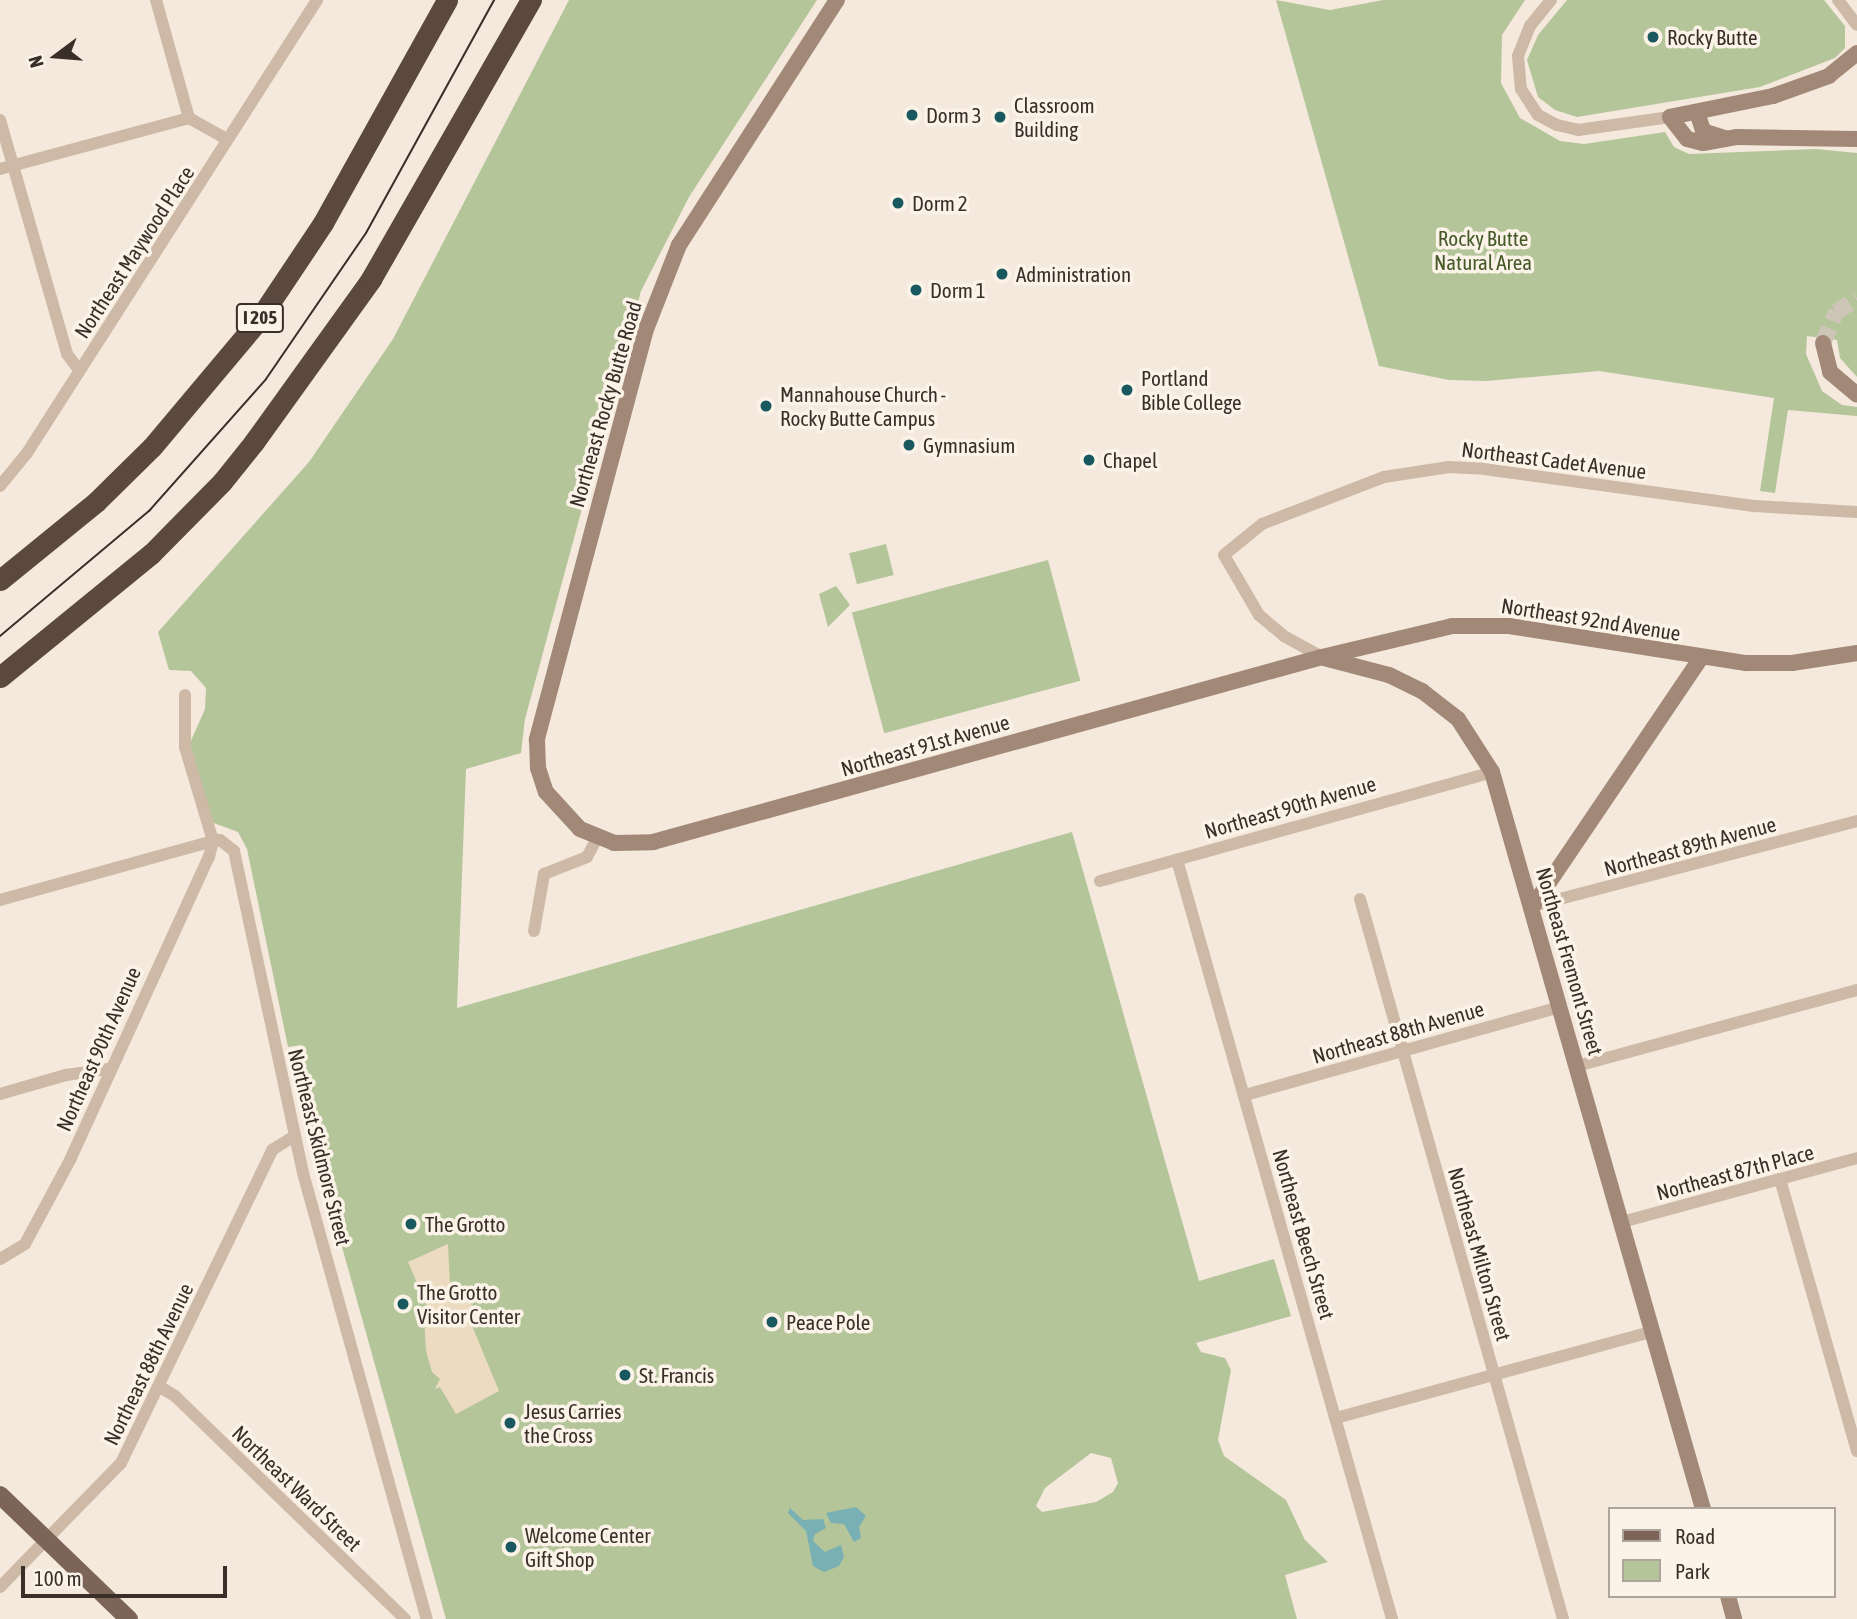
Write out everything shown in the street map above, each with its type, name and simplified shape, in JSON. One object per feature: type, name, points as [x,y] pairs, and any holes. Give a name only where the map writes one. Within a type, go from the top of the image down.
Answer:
[{"type":"highway","name":"I 205","points":[[0,580],[96,502],[152,447],[235,351],[323,223],[447,0]]},
{"type":"highway","points":[[0,677],[151,554],[222,482],[254,442],[371,279],[531,0]]},
{"type":"main road","points":[[0,1495],[129,1619]]},
{"type":"street","points":[[156,0],[189,118]]},
{"type":"street","name":"Northeast Maywood Place","points":[[0,486],[27,453],[210,173],[225,138],[317,0]]},
{"type":"street","name":"Northeast Rocky Butte Road","points":[[597,838],[569,821],[553,803],[541,779],[536,748],[646,329],[680,245],[836,0]]},
{"type":"street","points":[[1551,0],[1524,36],[1518,56],[1521,89],[1538,114],[1557,125],[1578,130],[1697,112],[1799,87],[1837,71],[1857,53]]},
{"type":"street","points":[[1839,0],[1856,19]]},
{"type":"street","points":[[1697,112],[1703,131],[1725,138]]},
{"type":"street","points":[[1670,117],[1682,135],[1694,142],[1725,138],[1857,139]]},
{"type":"street","points":[[6,167],[189,118],[225,138]]},
{"type":"street","points":[[0,120],[6,167],[67,354],[79,370]]},
{"type":"street","points":[[1822,343],[1830,372],[1857,395]]},
{"type":"street","name":"Northeast Cadet Avenue","points":[[1224,555],[1262,524],[1318,500],[1384,477],[1449,467],[1755,506],[1857,512]]},
{"type":"street","name":"Northeast Fremont Street","points":[[1224,555],[1259,615],[1284,636],[1322,657],[1390,675],[1422,691],[1458,719],[1492,772],[1534,906],[1560,1007],[1702,1507]]},
{"type":"street","name":"Northeast 92nd Avenue","points":[[1322,657],[1412,634],[1471,625],[1533,629],[1701,658],[1776,664],[1857,653]]},
{"type":"street","name":"Northeast 91st Avenue","points":[[597,838],[627,844],[666,839],[1322,657]]},
{"type":"street","points":[[1534,906],[1701,658]]},
{"type":"street","points":[[0,900],[213,841],[185,747],[185,695]]},
{"type":"street","name":"Northeast 90th Avenue","points":[[1100,881],[1492,772]]},
{"type":"street","name":"Northeast 89th Avenue","points":[[1534,906],[1857,821]]},
{"type":"street","points":[[534,931],[540,881],[551,869],[587,857],[597,838]]},
{"type":"street","name":"Northeast 90th Avenue","points":[[0,1259],[25,1244],[70,1160],[108,1069],[213,841]]},
{"type":"street","name":"Northeast Skidmore Street","points":[[213,841],[226,844],[238,860],[294,1136],[427,1619]]},
{"type":"street","name":"Northeast Beech Street","points":[[1177,860],[1392,1619]]},
{"type":"street","name":"Northeast Milton Street","points":[[1360,899],[1563,1619]]},
{"type":"street","points":[[1577,1066],[1857,990]]},
{"type":"street","name":"Northeast 88th Avenue","points":[[1245,1095],[1560,1007]]},
{"type":"street","points":[[0,1094],[66,1075],[108,1069]]},
{"type":"street","name":"Northeast 88th Avenue","points":[[0,1587],[112,1475],[160,1387],[272,1150],[294,1136]]},
{"type":"street","name":"Northeast 87th Place","points":[[1622,1222],[1857,1158]]},
{"type":"street","points":[[1780,1179],[1857,1451]]},
{"type":"street","points":[[1336,1418],[1653,1331]]},
{"type":"street","name":"Northeast Ward Street","points":[[160,1387],[175,1396],[405,1619]]},
{"type":"street","points":[[1729,1598],[1734,1619]]},
{"type":"green space","points":[[569,0],[817,0],[689,197],[641,291],[525,719],[521,753],[466,769],[457,1008],[1072,832],[1199,1281],[1274,1259],[1291,1316],[1196,1343],[1201,1352],[1225,1358],[1231,1370],[1218,1440],[1224,1456],[1286,1500],[1305,1540],[1328,1562],[1285,1575],[1297,1619],[446,1619],[311,1136],[302,1045],[288,1047],[247,849],[238,832],[211,822],[190,743],[205,709],[206,688],[191,671],[169,670],[158,632],[309,462],[393,339]],"holes":[[[1091,1453],[1111,1458],[1118,1483],[1113,1492],[1096,1502],[1042,1512],[1036,1506],[1045,1488]]]},
{"type":"green space","name":"Rocky Butte Natural Area","points":[[1276,0],[1330,10],[1383,0],[1525,0],[1502,35],[1501,83],[1520,118],[1560,141],[1584,144],[1665,132],[1674,147],[1689,154],[1816,149],[1857,153],[1857,377],[1840,358],[1837,340],[1807,336],[1806,354],[1822,391],[1842,405],[1857,407],[1857,416],[1788,410],[1775,493],[1760,491],[1774,398],[1599,371],[1486,381],[1449,380],[1379,366]]},
{"type":"green space","points":[[1567,0],[1824,0],[1845,26],[1845,48],[1835,58],[1760,87],[1577,117],[1555,110],[1538,97],[1527,60],[1538,35]]},
{"type":"green space","points":[[886,544],[894,575],[857,584],[849,553]]},
{"type":"green space","points":[[1048,560],[1080,681],[884,733],[852,613]]},
{"type":"green space","points":[[836,586],[850,605],[828,627],[819,594]]},
{"type":"shaded area","points":[[448,1244],[450,1286],[479,1311],[480,1316],[470,1321],[499,1391],[456,1414],[440,1387],[435,1389],[440,1379],[432,1372],[426,1351],[424,1316],[430,1313],[408,1262]]},
{"type":"water","points":[[856,1507],[866,1516],[859,1527],[861,1538],[854,1542],[844,1524],[831,1523],[826,1513]]},
{"type":"water","points":[[790,1508],[803,1520],[823,1519],[826,1528],[815,1534],[813,1541],[825,1552],[841,1545],[844,1557],[839,1566],[824,1572],[813,1566],[806,1531],[788,1513]]},
{"type":"tunnel","points":[[1823,343],[1836,312],[1857,299]]},
{"type":"tram line","points":[[0,636],[149,511],[266,379],[366,233],[494,0]]},
{"type":"place","name":"Rocky Butte","points":[[1653,37]]},
{"type":"place","name":"Dorm 3","points":[[912,115]]},
{"type":"place","name":"Classroom Building","points":[[1000,117]]},
{"type":"place","name":"Dorm 2","points":[[898,203]]},
{"type":"place","name":"Administration","points":[[1002,274]]},
{"type":"place","name":"Dorm 1","points":[[916,290]]},
{"type":"place","name":"Portland Bible College","points":[[1127,390]]},
{"type":"place","name":"Mannahouse Church - Rocky Butte Campus","points":[[766,406]]},
{"type":"place","name":"Gymnasium","points":[[909,445]]},
{"type":"place","name":"Chapel","points":[[1089,460]]},
{"type":"place","name":"The Grotto","points":[[411,1224]]},
{"type":"place","name":"The Grotto Visitor Center","points":[[403,1304]]},
{"type":"place","name":"Peace Pole","points":[[772,1322]]},
{"type":"place","name":"St. Francis","points":[[625,1375]]},
{"type":"place","name":"Jesus Carries the Cross","points":[[510,1423]]},
{"type":"place","name":"Welcome Center Gift Shop","points":[[511,1547]]}]
